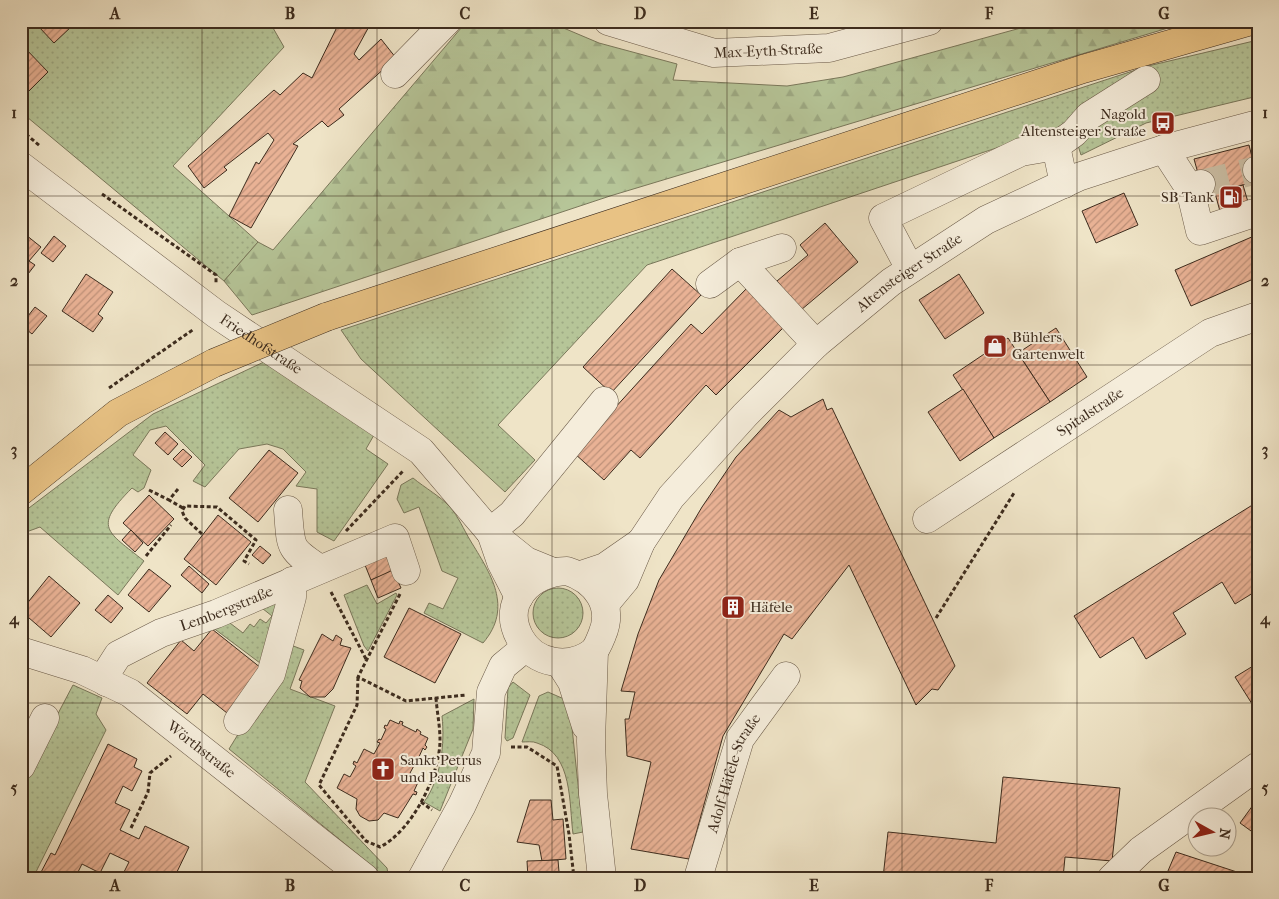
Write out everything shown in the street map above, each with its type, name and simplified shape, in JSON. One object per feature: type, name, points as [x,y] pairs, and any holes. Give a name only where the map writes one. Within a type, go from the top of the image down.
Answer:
[{"type":"main road","points":[[21,491],[118,413],[214,363],[326,318],[1083,69],[1197,29],[1250,21]]},
{"type":"street","points":[[395,74],[446,21]]},
{"type":"street","name":"Max-Eyth-Straße","points":[[608,21],[714,53],[829,48],[888,28],[929,21]]},
{"type":"street","points":[[910,269],[883,218],[1021,152],[1056,146],[1074,133],[1089,116],[1146,80]]},
{"type":"street","name":"Altensteiger Straße","points":[[605,604],[625,580],[641,542],[671,497],[745,415],[816,344],[891,282],[986,220],[1064,184],[1164,149],[1258,124]]},
{"type":"street","points":[[1056,146],[1064,184]]},
{"type":"street","points":[[1164,149],[1195,187],[1200,231],[1254,214]]},
{"type":"street","name":"Friedhofstraße","points":[[21,166],[216,314],[421,451],[490,532],[526,560],[553,572]]},
{"type":"street","points":[[710,284],[740,262],[782,248]]},
{"type":"street","points":[[740,262],[816,344]]},
{"type":"street","name":"Spitalstraße","points":[[927,519],[1210,333],[1258,316]]},
{"type":"street","points":[[490,532],[512,514],[604,401]]},
{"type":"street","points":[[288,510],[290,537],[295,552],[320,569]]},
{"type":"street","name":"Friedhofstraße","points":[[490,532],[501,562],[519,597]]},
{"type":"street","name":"Lembergstraße","points":[[118,688],[128,667],[132,649],[161,633],[216,614],[395,538],[406,571]]},
{"type":"street","name":"Altensteiger Straße","points":[[581,576],[604,567],[641,542]]},
{"type":"street","points":[[594,651],[575,660],[560,663],[535,655],[526,647],[519,636],[515,623],[515,610],[519,597],[527,585],[539,576],[567,571],[581,576],[597,590],[605,604],[605,628],[594,651],[591,742],[593,794],[602,878]]},
{"type":"street","points":[[238,721],[271,674],[292,597],[292,581]]},
{"type":"street","points":[[422,878],[462,804],[486,753],[491,692],[503,666],[526,647]]},
{"type":"street","name":"Wörthstraße","points":[[21,651],[82,670],[118,688],[365,878]]},
{"type":"street","points":[[560,663],[572,682],[591,742]]},
{"type":"street","name":"Adolf-Häfele-Straße","points":[[698,878],[740,740],[786,676]]},
{"type":"street","points":[[21,766],[45,718]]},
{"type":"street","points":[[1112,878],[1141,850],[1258,766]]},
{"type":"path","points":[[147,361],[216,314]]},
{"type":"path","points":[[345,532],[421,451]]},
{"type":"path","points":[[936,618],[1017,488]]},
{"type":"path","points":[[169,500],[178,489]]},
{"type":"path","points":[[149,490],[183,508],[185,518],[202,534]]},
{"type":"path","points":[[183,508],[185,506],[217,507],[256,540],[244,561],[249,564]]},
{"type":"path","points":[[146,556],[171,525]]},
{"type":"path","points":[[320,569],[366,661]]},
{"type":"path","points":[[406,571],[401,592],[358,677],[357,705],[319,785],[366,841],[380,847],[392,841],[426,793],[438,756],[440,741],[436,698]]},
{"type":"path","points":[[358,677],[406,701],[474,694]]},
{"type":"path","points":[[486,753],[505,747],[527,747],[558,766],[574,878]]},
{"type":"path","points":[[131,828],[148,792],[150,772],[176,751]]},
{"type":"path","points":[[421,802],[424,805]]},
{"type":"green space","points":[[21,21],[269,21],[284,47],[173,166],[258,242],[224,281],[21,112]]},
{"type":"green space","points":[[467,21],[547,21],[599,43],[677,64],[673,80],[787,86],[843,77],[1046,21],[1176,21],[1178,25],[610,196],[252,315],[224,281],[258,242],[273,250]]},
{"type":"green space","points":[[1258,40],[1258,96],[1146,123],[1081,155],[1071,123],[647,265],[498,425],[535,460],[505,492],[361,359],[341,330],[1148,66]]},
{"type":"green space","points":[[266,361],[374,435],[366,449],[388,464],[334,541],[317,532],[317,489],[296,486],[306,472],[283,449],[267,444],[239,449],[205,487],[193,481],[205,465],[166,426],[150,430],[133,455],[151,470],[144,488],[138,492],[132,488],[112,512],[108,521],[113,535],[144,561],[118,595],[40,527],[29,531],[21,538],[21,514],[153,414]]},
{"type":"green space","points":[[413,478],[450,507],[491,578],[496,590],[497,616],[492,630],[483,643],[424,613],[429,603],[443,609],[458,578],[442,571],[419,507],[404,513],[397,499],[401,485]]},
{"type":"green space","points":[[367,585],[377,604],[396,593],[397,595],[368,651],[364,646],[344,595]]},
{"type":"green space","points":[[553,588],[563,588],[576,595],[583,608],[583,618],[576,631],[563,638],[553,638],[544,634],[537,627],[533,618],[533,608],[537,599],[544,592]]},
{"type":"green space","points":[[284,602],[264,666],[212,627],[226,620],[243,633],[250,624],[254,627],[260,619],[266,623],[272,616],[258,605]]},
{"type":"green space","points":[[288,644],[304,650],[290,689],[335,706],[305,782],[387,868],[388,874],[385,878],[362,871],[361,857],[229,749],[266,689]]},
{"type":"green space","points":[[513,682],[530,695],[513,738],[507,741],[505,738],[508,688]]},
{"type":"green space","points":[[73,685],[102,698],[96,714],[106,730],[33,878],[21,878],[21,784]]},
{"type":"green space","points":[[548,692],[564,699],[571,718],[583,832],[573,834],[567,781],[557,758],[549,749],[537,743],[522,742],[539,696]]},
{"type":"green space","points":[[474,699],[473,729],[440,811],[424,802],[430,793],[441,761],[442,716]]},
{"type":"building","points":[[45,21],[65,21],[71,27],[54,43],[39,27]]},
{"type":"building","points":[[340,21],[372,21],[354,54],[359,60],[381,39],[396,58],[339,109],[344,115],[328,127],[322,121],[293,144],[298,146],[251,228],[229,216],[256,162],[259,164],[274,140],[268,133],[224,167],[227,170],[204,188],[188,166],[274,90],[280,95],[303,73],[312,78]]},
{"type":"building","points":[[24,47],[48,72],[23,97],[21,50]]},
{"type":"building","points":[[1249,145],[1258,181],[1204,195],[1194,159]]},
{"type":"building","name":"SB Tank","points":[[1243,185],[1248,202],[1221,215],[1215,193]]},
{"type":"building","points":[[1124,193],[1138,225],[1096,243],[1082,211]]},
{"type":"building","points":[[825,223],[858,262],[801,310],[777,281],[808,255],[800,245]]},
{"type":"building","points":[[21,231],[41,247],[29,261],[35,265],[21,283]]},
{"type":"building","points":[[54,236],[66,246],[53,262],[41,253]]},
{"type":"building","points":[[1254,236],[1258,245],[1258,277],[1191,306],[1175,270]]},
{"type":"building","points":[[672,269],[701,295],[611,393],[583,367]]},
{"type":"building","points":[[86,274],[113,292],[98,314],[103,318],[93,332],[62,311]]},
{"type":"building","points":[[959,274],[984,313],[945,339],[919,300]]},
{"type":"building","points":[[748,287],[786,325],[716,395],[706,385],[640,458],[631,450],[604,480],[574,453],[691,324],[702,334]]},
{"type":"building","points":[[35,307],[47,316],[32,334],[21,325]]},
{"type":"building","points":[[1056,328],[1087,377],[1050,402],[1018,353]]},
{"type":"building","points":[[1008,338],[1050,402],[994,438],[953,375]]},
{"type":"building","points":[[963,389],[994,438],[960,461],[928,412]]},
{"type":"building","name":"Häfele","points":[[823,399],[827,410],[832,408],[955,666],[938,690],[932,689],[916,705],[849,565],[792,639],[784,634],[723,736],[689,859],[631,849],[651,762],[627,756],[625,719],[629,719],[635,692],[621,691],[638,634],[659,580],[702,507],[736,457],[779,410],[791,417]]},
{"type":"building","points":[[165,432],[178,444],[168,455],[155,443]]},
{"type":"building","points":[[183,449],[192,457],[182,467],[173,459]]},
{"type":"building","points":[[269,450],[298,473],[258,522],[229,498]]},
{"type":"building","points":[[149,495],[174,519],[148,546],[123,523]]},
{"type":"building","points":[[1254,504],[1258,510],[1258,590],[1235,604],[1222,582],[1173,613],[1186,634],[1146,659],[1133,637],[1100,658],[1074,616]]},
{"type":"building","points":[[218,515],[251,542],[216,585],[184,559]]},
{"type":"building","points":[[131,530],[143,543],[135,552],[122,540]]},
{"type":"building","points":[[260,546],[271,555],[263,564],[252,555]]},
{"type":"building","points":[[390,549],[398,569],[371,580],[363,560]]},
{"type":"building","points":[[189,566],[209,584],[202,593],[181,575]]},
{"type":"building","points":[[149,569],[171,586],[149,612],[128,595]]},
{"type":"building","points":[[393,570],[401,588],[378,598],[371,580]]},
{"type":"building","points":[[49,576],[80,603],[51,637],[21,611]]},
{"type":"building","points":[[108,595],[123,608],[111,623],[95,610]]},
{"type":"building","points":[[409,608],[461,634],[435,683],[384,657]]},
{"type":"building","points":[[212,629],[261,668],[227,713],[203,694],[187,714],[147,683],[181,640],[194,651]]},
{"type":"building","points":[[322,634],[333,641],[336,635],[342,639],[340,645],[351,648],[333,689],[325,697],[310,697],[300,688],[302,681],[299,680]]},
{"type":"building","points":[[1258,663],[1258,705],[1254,707],[1235,677]]},
{"type":"building","name":"Sankt Petrus und Paulus","points":[[390,720],[399,724],[400,721],[403,722],[402,725],[416,732],[417,729],[421,732],[420,734],[428,738],[425,745],[427,747],[425,750],[423,748],[418,759],[420,760],[418,763],[416,762],[410,773],[420,778],[414,791],[417,792],[416,795],[413,794],[398,818],[384,813],[378,820],[369,821],[360,816],[356,809],[357,799],[337,788],[344,774],[350,777],[356,766],[353,764],[354,761],[357,763],[364,749],[374,754],[380,743],[377,742],[379,739],[381,740],[386,729],[384,728],[385,725],[387,726]]},
{"type":"building","points":[[108,744],[137,759],[134,767],[142,771],[132,791],[123,786],[115,803],[130,810],[120,830],[139,839],[145,826],[189,847],[174,878],[124,878],[122,876],[129,862],[110,853],[100,873],[82,864],[75,878],[38,878],[51,853],[55,855]]},
{"type":"building","points":[[1003,777],[1120,788],[1112,861],[1065,857],[1063,878],[883,878],[888,832],[996,843]]},
{"type":"building","points":[[530,800],[551,800],[553,820],[563,819],[566,859],[542,861],[539,845],[517,842]]},
{"type":"building","points":[[1256,801],[1258,802],[1258,836],[1240,823]]},
{"type":"building","points":[[1176,852],[1246,875],[1245,878],[1165,878]]},
{"type":"building","points":[[558,860],[559,872],[573,872],[573,878],[528,878],[527,861]]},
{"type":"tunnel","points":[[1201,184],[1257,170]]},
{"type":"place","name":"Nagold Altensteiger Straße","points":[[1163,123]]},
{"type":"place","name":"SB Tank","points":[[1231,197]]},
{"type":"place","name":"Bühlers Gartenwelt","points":[[995,346]]},
{"type":"place","name":"Häfele","points":[[733,607]]},
{"type":"place","name":"Sankt Petrus und Paulus","points":[[383,769]]}]
